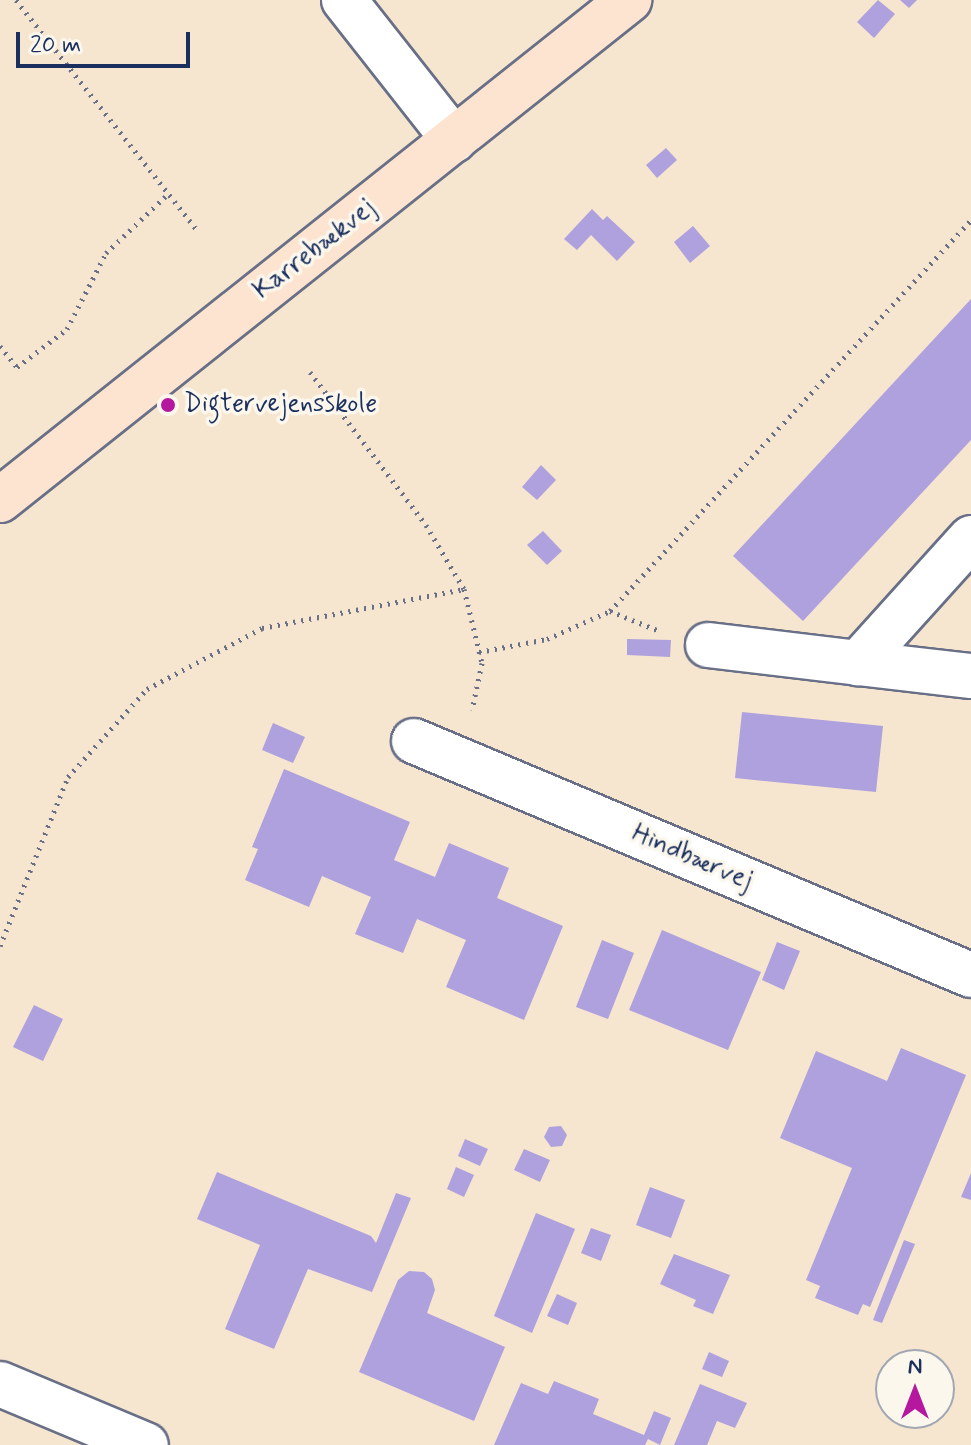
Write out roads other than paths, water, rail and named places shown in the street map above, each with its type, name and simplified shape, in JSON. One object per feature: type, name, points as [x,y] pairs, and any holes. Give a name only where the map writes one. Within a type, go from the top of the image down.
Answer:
[{"type":"street","points":[[344,0],[454,140]]},
{"type":"street","name":"Karrebækvej","points":[[0,500],[629,0]]},
{"type":"street","points":[[858,663],[971,538]]},
{"type":"street","points":[[708,645],[971,676]]},
{"type":"street","name":"Hindbærvej","points":[[414,741],[971,975]]},
{"type":"street","points":[[0,1384],[146,1445]]},
{"type":"place","name":"Digtervejensskole","points":[[168,405]]}]
